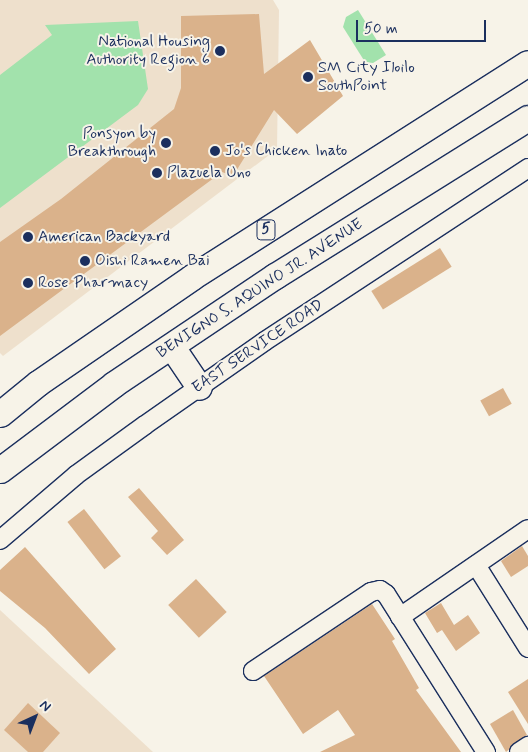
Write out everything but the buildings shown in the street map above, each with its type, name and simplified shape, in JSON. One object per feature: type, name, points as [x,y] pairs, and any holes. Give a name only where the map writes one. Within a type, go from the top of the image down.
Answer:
[{"type":"highway","name":"5","points":[[3,406],[192,277],[528,63]]},
{"type":"highway","name":"BENIGNO S. AQUINO JR. AVENUE","points":[[0,470],[59,423],[275,276],[528,118]]},
{"type":"highway","points":[[172,347],[199,387]]},
{"type":"street","name":"EAST SERVICE ROAD","points":[[0,540],[88,465],[199,387],[528,168]]},
{"type":"street","points":[[400,617],[528,529]]},
{"type":"street","points":[[476,565],[528,648]]},
{"type":"street","points":[[253,671],[371,592],[380,590],[386,594],[486,752]]},
{"type":"street","points":[[519,752],[528,746]]},
{"type":"shaded area","points":[[0,0],[273,0],[279,10],[277,149],[3,356],[0,353]]},
{"type":"shaded area","points":[[0,610],[153,752],[0,752]]},
{"type":"green space","points":[[358,10],[386,55],[373,63],[365,62],[343,27],[346,17]]},
{"type":"green space","points":[[138,21],[148,89],[138,105],[0,208],[0,75],[52,35],[45,25]]},
{"type":"place","name":"National Housing Authority Region 6","points":[[220,51]]},
{"type":"place","name":"SM City Iloilo SouthPoint","points":[[308,77]]},
{"type":"place","name":"Ponsyon by Breakthrough","points":[[166,143]]},
{"type":"place","name":"Jo's Chicken Inato","points":[[215,151]]},
{"type":"place","name":"Plazuela Uno","points":[[157,173]]},
{"type":"place","name":"American Backyard","points":[[28,237]]},
{"type":"place","name":"Oishi Ramen Bai","points":[[85,261]]},
{"type":"place","name":"Rose Pharmacy","points":[[28,283]]}]
